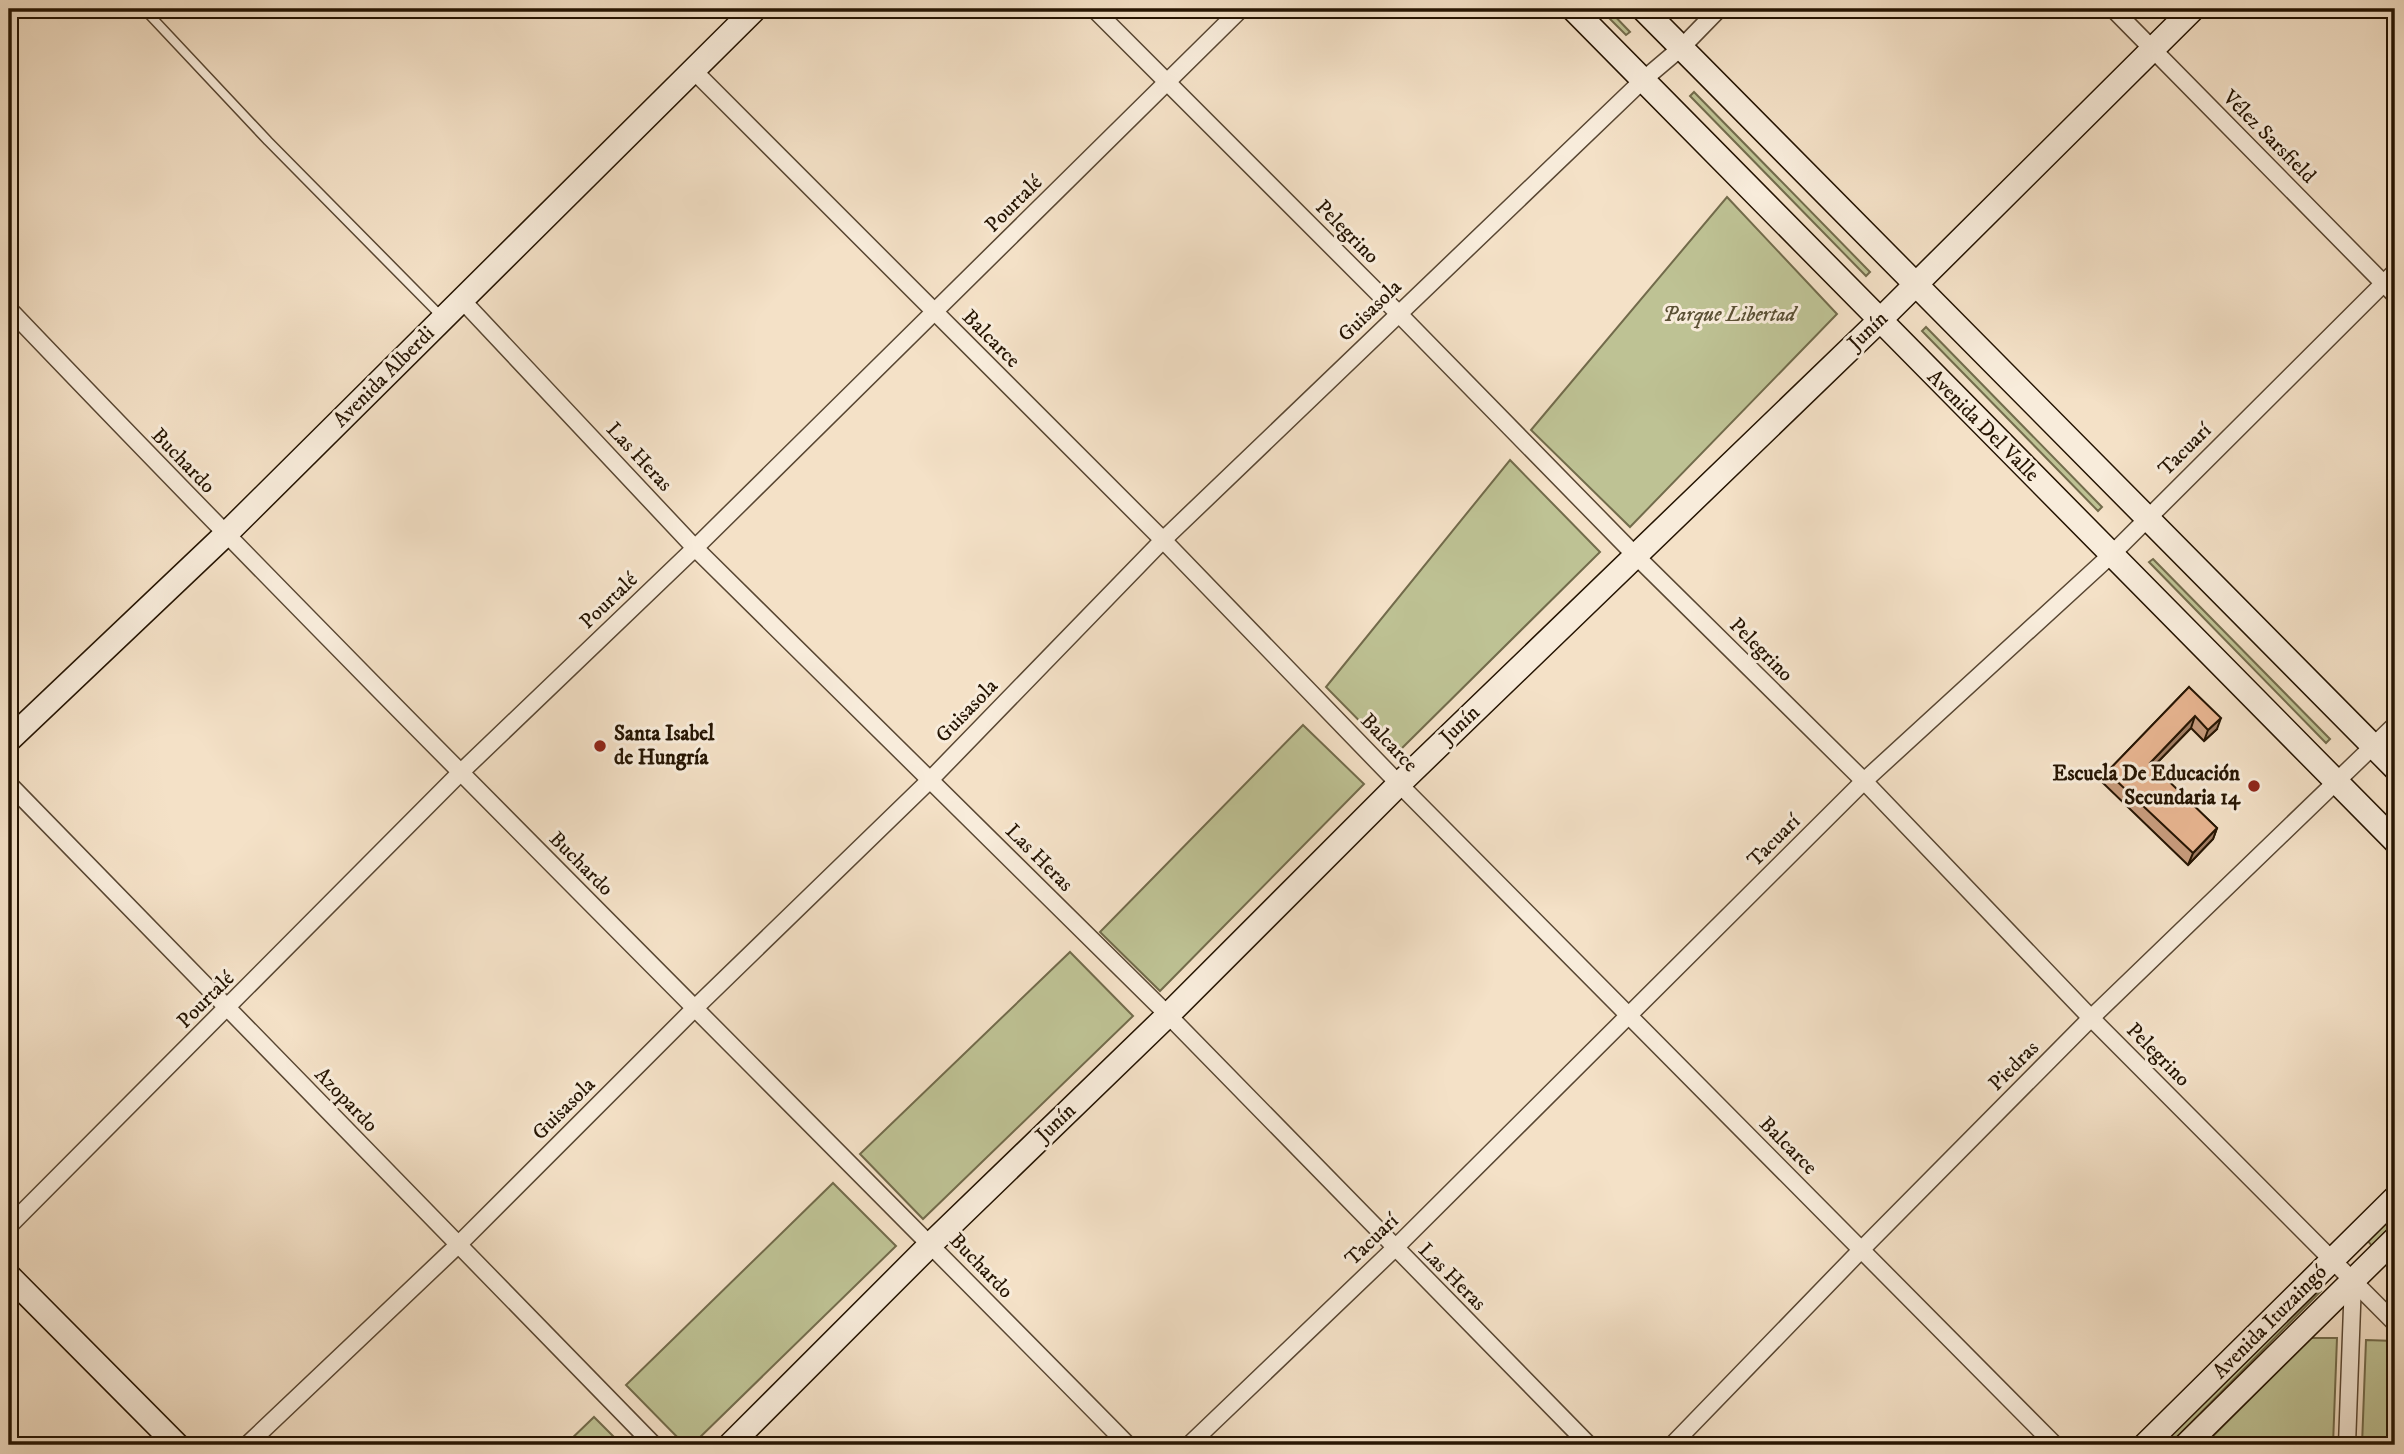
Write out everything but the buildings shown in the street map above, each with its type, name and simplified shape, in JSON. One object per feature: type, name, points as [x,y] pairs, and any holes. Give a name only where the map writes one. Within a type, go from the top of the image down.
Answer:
[{"type":"main road","name":"Avenida Alberdi","points":[[9,740],[225,535],[755,9]]},
{"type":"main road","name":"Avenida Del Valle","points":[[1573,9],[2395,841]]},
{"type":"main road","points":[[1643,9],[2395,768]]},
{"type":"main road","name":"Junín","points":[[730,1445],[1399,784],[1880,320],[2193,9]]},
{"type":"main road","name":"Avenida Ituzaingó","points":[[2144,1445],[2395,1198]]},
{"type":"main road","name":"Avenida Ituzaingó","points":[[2186,1445],[2395,1239]]},
{"type":"main road","points":[[9,1276],[177,1445]]},
{"type":"street","name":"Pelegrino","points":[[1094,9],[1635,555],[1864,781],[2091,1018],[2395,1323]]},
{"type":"street","name":"Pourtalé","points":[[9,1226],[460,773],[695,548],[1241,9]]},
{"type":"street","name":"Guisasola","points":[[247,1445],[459,1244],[696,1007],[930,780],[1163,540],[1719,9]]},
{"type":"street","name":"Vélez Sarsfield","points":[[2113,9],[2392,283]]},
{"type":"street","name":"Balcarce","points":[[693,70],[1163,540],[1399,784],[2055,1445]]},
{"type":"street","name":"Tacuarí","points":[[1189,1445],[1395,1248],[1864,781],[2111,555],[2147,517],[2392,283]]},
{"type":"street","name":"Las Heras","points":[[461,299],[695,548],[1168,1015],[1589,1445]]},
{"type":"street","name":"Buchardo","points":[[9,309],[225,535],[1128,1445]]},
{"type":"street","name":"Piedras","points":[[1672,1445],[2091,1018],[2395,725]]},
{"type":"street","name":"Azopardo","points":[[9,784],[654,1445]]},
{"type":"street","points":[[2347,1445],[2353,1280]]},
{"type":"lane","points":[[144,9],[268,141],[443,317]]},
{"type":"green space","points":[[1600,9],[1608,9],[1630,32],[1626,35]]},
{"type":"green space","points":[[1694,92],[1870,272],[1866,276],[1690,96]]},
{"type":"green space","name":"Parque Libertad","points":[[1727,197],[1837,314],[1630,527],[1531,430]]},
{"type":"green space","points":[[1926,327],[2102,507],[2098,511],[1922,331]]},
{"type":"green space","points":[[1510,460],[1600,552],[1394,756],[1326,687]]},
{"type":"green space","points":[[2153,559],[2330,739],[2326,743],[2149,562]]},
{"type":"green space","points":[[1303,725],[1364,784],[1160,991],[1100,932]]},
{"type":"green space","points":[[1070,952],[1133,1016],[923,1219],[860,1154]]},
{"type":"green space","points":[[833,1183],[896,1246],[692,1445],[685,1445],[626,1385]]},
{"type":"green space","points":[[2395,1213],[2395,1222],[2372,1246],[2368,1241]]},
{"type":"green space","points":[[2316,1286],[2321,1291],[2169,1445],[2160,1445]]},
{"type":"green space","points":[[2311,1338],[2337,1338],[2333,1445],[2204,1445]]},
{"type":"green space","points":[[2366,1340],[2395,1341],[2395,1445],[2362,1445]]},
{"type":"green space","points":[[594,1417],[622,1445],[565,1445]]},
{"type":"place","name":"Santa Isabel de Hungría","points":[[600,746]]},
{"type":"place","name":"Escuela De Educación Secundaria 14","points":[[2254,786]]}]
